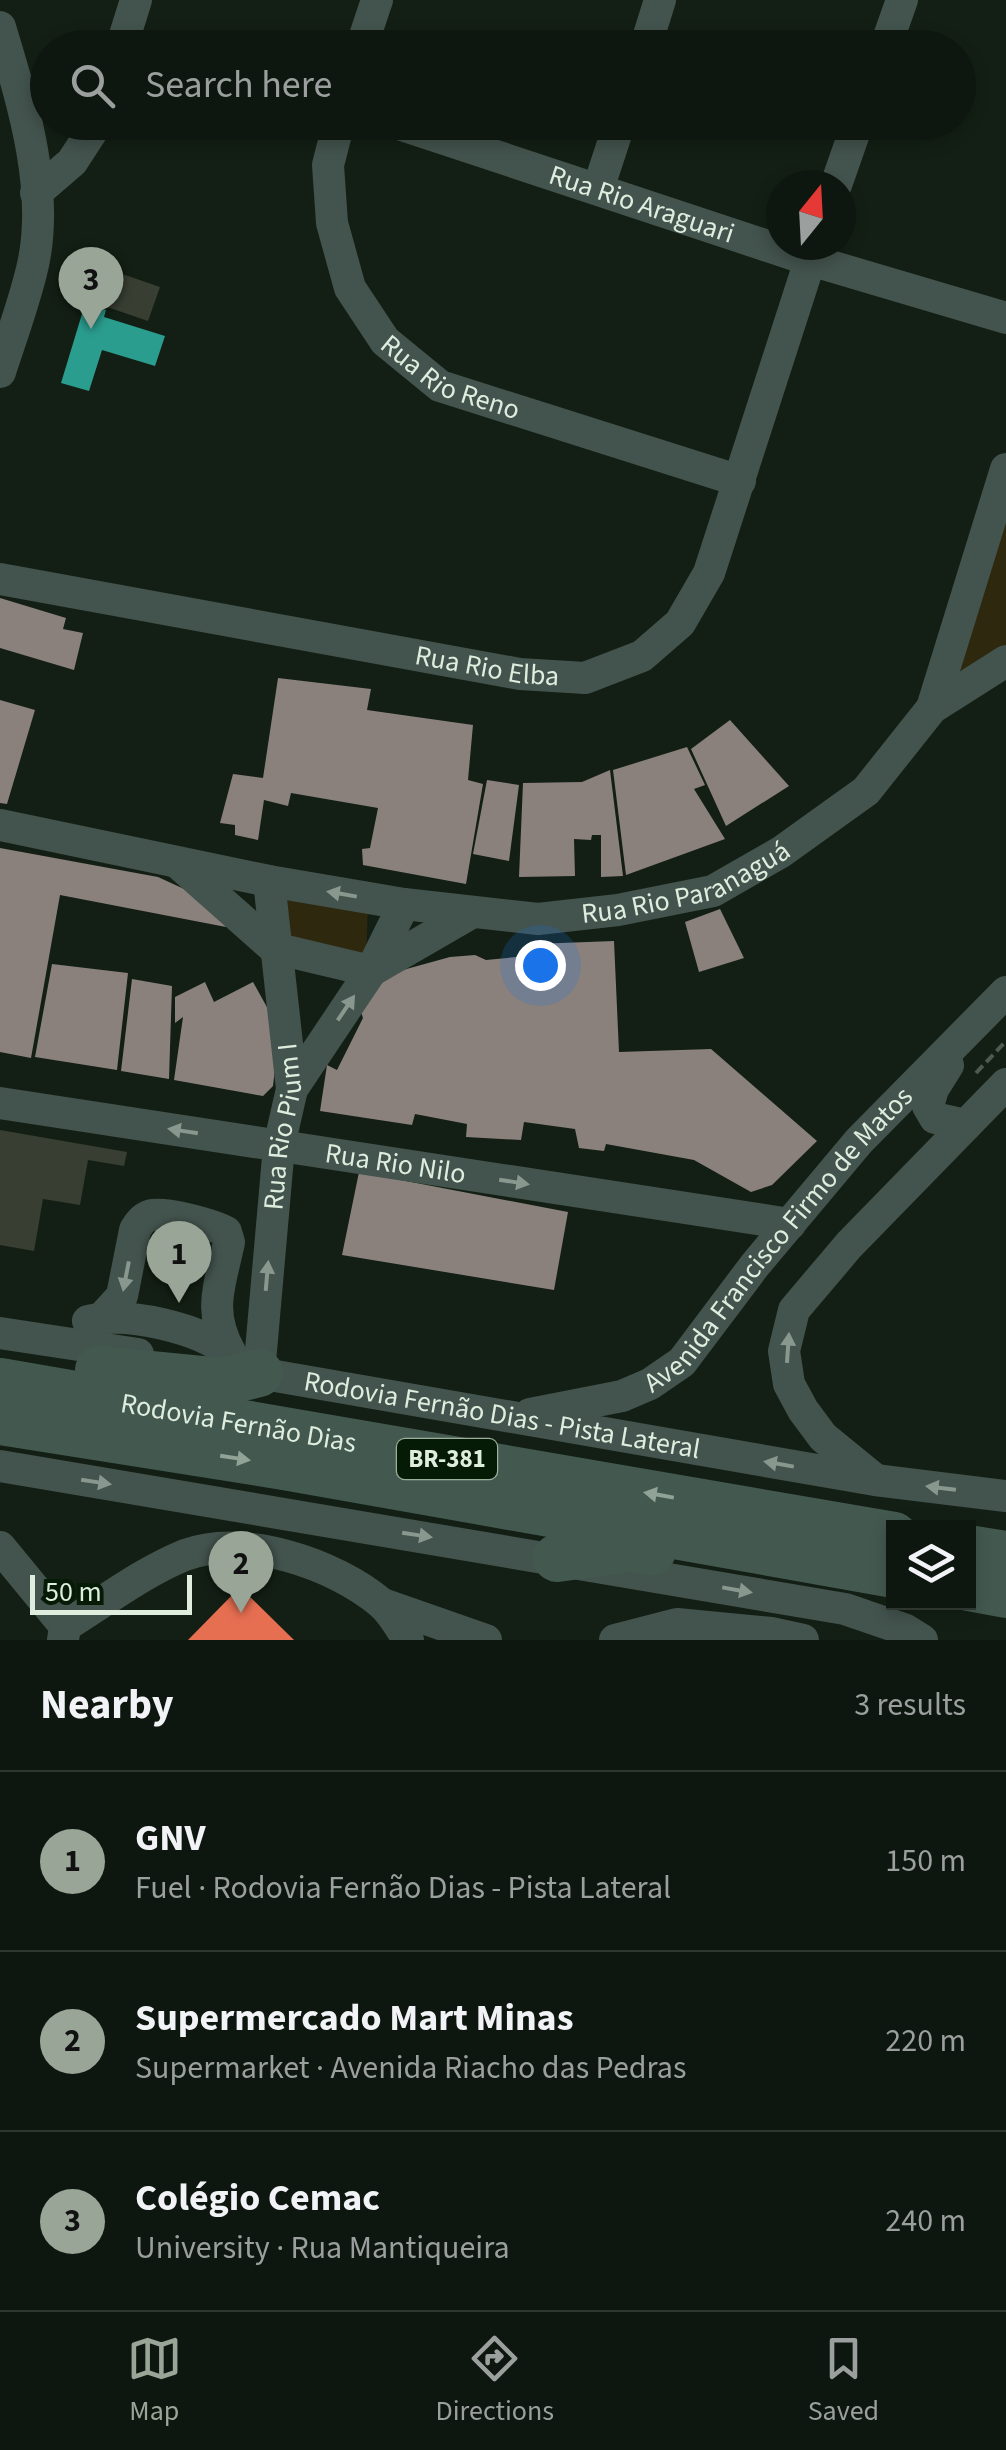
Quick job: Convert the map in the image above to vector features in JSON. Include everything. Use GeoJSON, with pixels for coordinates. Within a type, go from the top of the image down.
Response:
{"type":"FeatureCollection","features":[{"type":"Feature","properties":{"kind":"highway"},"geometry":{"type":"LineString","coordinates":[[0,1361],[222,1382],[243,1365]]}},
{"type":"Feature","properties":{"kind":"highway","name":"Rodovia Fernão Dias"},"geometry":{"type":"LineString","coordinates":[[0,1382],[886,1559]]}},
{"type":"Feature","properties":{"kind":"highway","name":"Rodovia Fernão Dias"},"geometry":{"type":"LineString","coordinates":[[0,1420],[886,1560]]}},
{"type":"Feature","properties":{"kind":"highway"},"geometry":{"type":"LineString","coordinates":[[557,1558],[630,1548],[842,1574],[886,1561]]}},
{"type":"Feature","properties":{"kind":"highway"},"geometry":{"type":"LineString","coordinates":[[976,1550],[1006,1555]]}},
{"type":"Feature","properties":{"kind":"highway"},"geometry":{"type":"LineString","coordinates":[[976,1588],[1006,1594]]}},
{"type":"Feature","properties":{"kind":"street"},"geometry":{"type":"LineString","coordinates":[[127,30],[136,0]]}},
{"type":"Feature","properties":{"kind":"street"},"geometry":{"type":"LineString","coordinates":[[367,30],[376,0]]}},
{"type":"Feature","properties":{"kind":"street"},"geometry":{"type":"LineString","coordinates":[[650,30],[660,0]]}},
{"type":"Feature","properties":{"kind":"street"},"geometry":{"type":"LineString","coordinates":[[891,30],[902,0]]}},
{"type":"Feature","properties":{"kind":"street"},"geometry":{"type":"LineString","coordinates":[[0,27],[25,110],[36,194],[33,266],[0,372]]}},
{"type":"Feature","properties":{"kind":"street"},"geometry":{"type":"LineString","coordinates":[[36,194],[72,162],[86,140]]}},
{"type":"Feature","properties":{"kind":"street","name":"Rua Rio Reno"},"geometry":{"type":"LineString","coordinates":[[334,140],[328,166],[332,223],[350,288],[384,341],[440,386],[740,481]]}},
{"type":"Feature","properties":{"kind":"street","name":"Rua Rio Araguari"},"geometry":{"type":"LineString","coordinates":[[448,140],[766,238]]}},
{"type":"Feature","properties":{"kind":"street"},"geometry":{"type":"LineString","coordinates":[[598,189],[614,140]]}},
{"type":"Feature","properties":{"kind":"street"},"geometry":{"type":"LineString","coordinates":[[841,170],[852,140]]}},
{"type":"Feature","properties":{"kind":"street","name":"Rua Rio Elba"},"geometry":{"type":"LineString","coordinates":[[0,579],[520,674],[585,678],[642,656],[680,622],[710,573],[809,260]]}},
{"type":"Feature","properties":{"kind":"street","name":"Rua Rio Araguari"},"geometry":{"type":"LineString","coordinates":[[836,260],[1006,318]]}},
{"type":"Feature","properties":{"kind":"street"},"geometry":{"type":"LineString","coordinates":[[932,708],[1006,469]]}},
{"type":"Feature","properties":{"kind":"street","name":"Rua Rio Paranaguá"},"geometry":{"type":"LineString","coordinates":[[0,825],[268,881],[404,904],[538,918],[618,910],[713,892],[781,852],[866,791],[932,708],[1006,661]]}},
{"type":"Feature","properties":{"kind":"street"},"geometry":{"type":"LineString","coordinates":[[177,862],[274,948],[371,971],[473,912]]}},
{"type":"Feature","properties":{"kind":"street","name":"Rua Rio Pium I"},"geometry":{"type":"LineString","coordinates":[[243,1365],[292,1089],[268,881]]}},
{"type":"Feature","properties":{"kind":"street"},"geometry":{"type":"LineString","coordinates":[[292,1089],[371,971],[404,904]]}},
{"type":"Feature","properties":{"kind":"street","name":"Avenida Francisco Firmo de Matos"},"geometry":{"type":"LineString","coordinates":[[510,1418],[622,1396],[650,1384],[682,1362],[860,1141],[1006,992]]}},
{"type":"Feature","properties":{"kind":"street"},"geometry":{"type":"LineString","coordinates":[[966,1125],[936,1118],[928,1106],[932,1088],[976,1024]]}},
{"type":"Feature","properties":{"kind":"street"},"geometry":{"type":"LineString","coordinates":[[875,1480],[822,1437],[802,1410],[790,1384],[784,1352],[794,1310],[848,1245],[1006,1084]]}},
{"type":"Feature","properties":{"kind":"street","name":"Rua Rio Nilo"},"geometry":{"type":"LineString","coordinates":[[0,1103],[790,1224]]}},
{"type":"Feature","properties":{"kind":"street"},"geometry":{"type":"LineString","coordinates":[[102,1318],[122,1296],[140,1221],[153,1215],[216,1226],[226,1232],[229,1242],[216,1309],[218,1330],[243,1365]]}},
{"type":"Feature","properties":{"kind":"street"},"geometry":{"type":"LineString","coordinates":[[49,1340],[76,1324],[102,1318],[208,1337],[243,1365]]}},
{"type":"Feature","properties":{"kind":"street","name":"Rodovia Fernão Dias - Pista Lateral"},"geometry":{"type":"LineString","coordinates":[[0,1332],[243,1365],[510,1418],[875,1480],[1006,1496]]}},
{"type":"Feature","properties":{"kind":"street"},"geometry":{"type":"LineString","coordinates":[[0,1466],[845,1609],[906,1630],[922,1640]]}},
{"type":"Feature","properties":{"kind":"street"},"geometry":{"type":"LineString","coordinates":[[0,1547],[64,1633],[140,1579],[187,1554],[233,1546],[277,1554],[340,1575],[382,1604],[486,1640]]}},
{"type":"Feature","properties":{"kind":"street"},"geometry":{"type":"LineString","coordinates":[[382,1604],[408,1640]]}},
{"type":"Feature","properties":{"kind":"street"},"geometry":{"type":"LineString","coordinates":[[615,1640],[677,1624],[804,1640]]}},
{"type":"Feature","properties":{"kind":"shaded area"},"geometry":{"type":"Polygon","coordinates":[[[1006,511],[1006,649],[971,676],[952,665],[1006,511]]]}},
{"type":"Feature","properties":{"kind":"shaded area"},"geometry":{"type":"Polygon","coordinates":[[[285,893],[368,908],[366,956],[282,941],[285,893]]]}},
{"type":"Feature","properties":{"kind":"building: Shops"},"geometry":{"type":"Polygon","coordinates":[[[240,1587],[294,1640],[188,1640],[240,1587]]]}},
{"type":"Feature","properties":{"kind":"building: Schools"},"geometry":{"type":"Polygon","coordinates":[[[85,304],[106,310],[104,317],[165,336],[155,366],[102,350],[89,391],[61,383],[85,304]]]}},
{"type":"Feature","properties":{"kind":"building: Industry"},"geometry":{"type":"Polygon","coordinates":[[[0,598],[66,618],[63,629],[83,633],[74,670],[0,648],[0,598]]]}},
{"type":"Feature","properties":{"kind":"building: Industry"},"geometry":{"type":"Polygon","coordinates":[[[278,678],[371,689],[367,710],[473,725],[468,780],[483,784],[466,884],[363,865],[362,849],[370,848],[378,808],[291,793],[288,806],[264,800],[258,840],[235,835],[235,825],[220,823],[233,774],[263,778],[278,678]]]}},
{"type":"Feature","properties":{"kind":"building: Industry"},"geometry":{"type":"Polygon","coordinates":[[[0,700],[35,710],[7,804],[0,803],[0,700]]]}},
{"type":"Feature","properties":{"kind":"building: Industry"},"geometry":{"type":"Polygon","coordinates":[[[730,720],[789,786],[726,826],[691,749],[730,720]]]}},
{"type":"Feature","properties":{"kind":"building: Industry"},"geometry":{"type":"Polygon","coordinates":[[[687,747],[705,785],[694,789],[725,839],[626,875],[613,770],[687,747]]]}},
{"type":"Feature","properties":{"kind":"building: Industry"},"geometry":{"type":"Polygon","coordinates":[[[610,770],[623,876],[601,877],[601,835],[592,835],[591,840],[574,839],[575,876],[519,877],[523,783],[582,782],[610,770]]]}},
{"type":"Feature","properties":{"kind":"building: Industry"},"geometry":{"type":"Polygon","coordinates":[[[487,780],[519,785],[509,861],[473,854],[487,780]]]}},
{"type":"Feature","properties":{"kind":"building: Industry"},"geometry":{"type":"Polygon","coordinates":[[[0,848],[158,877],[206,899],[226,927],[60,895],[31,1058],[0,1052],[0,848]]]}},
{"type":"Feature","properties":{"kind":"building: Industry"},"geometry":{"type":"Polygon","coordinates":[[[720,909],[744,958],[699,972],[685,922],[720,909]]]}},
{"type":"Feature","properties":{"kind":"building: Industry"},"geometry":{"type":"Polygon","coordinates":[[[614,941],[619,1052],[711,1049],[817,1141],[772,1185],[751,1192],[694,1160],[606,1144],[604,1151],[579,1148],[575,1129],[524,1122],[521,1140],[466,1137],[467,1124],[415,1114],[412,1125],[320,1111],[327,1065],[337,1070],[363,1018],[359,1006],[392,973],[450,957],[475,955],[486,960],[527,956],[534,944],[614,941]]]}},
{"type":"Feature","properties":{"kind":"building: Industry"},"geometry":{"type":"Polygon","coordinates":[[[52,964],[128,973],[117,1070],[35,1057],[52,964]]]}},
{"type":"Feature","properties":{"kind":"building: Industry"},"geometry":{"type":"Polygon","coordinates":[[[132,979],[172,986],[169,1079],[121,1071],[132,979]]]}},
{"type":"Feature","properties":{"kind":"building: Industry"},"geometry":{"type":"Polygon","coordinates":[[[205,982],[214,1002],[253,982],[273,1018],[277,1051],[273,1086],[263,1096],[174,1080],[183,1017],[175,1023],[175,997],[205,982]]]}},
{"type":"Feature","properties":{"kind":"building: Industry"},"geometry":{"type":"Polygon","coordinates":[[[359,1172],[568,1212],[554,1290],[342,1255],[359,1172]]]}},
{"type":"Feature","properties":{"kind":"building: Other"},"geometry":{"type":"Polygon","coordinates":[[[93,264],[160,287],[148,321],[81,298],[93,264]]]}},
{"type":"Feature","properties":{"kind":"building: Other"},"geometry":{"type":"Polygon","coordinates":[[[0,1130],[127,1152],[124,1166],[88,1160],[80,1205],[43,1199],[34,1251],[0,1245],[0,1130]]]}},
{"type":"Feature","properties":{"kind":"place","name":"Colégio Cemac"},"geometry":{"type":"Point","coordinates":[91,329]}},
{"type":"Feature","properties":{"kind":"place","name":"GNV"},"geometry":{"type":"Point","coordinates":[179,1303]}},
{"type":"Feature","properties":{"kind":"place","name":"Supermercado Mart Minas"},"geometry":{"type":"Point","coordinates":[241,1613]}}]}
